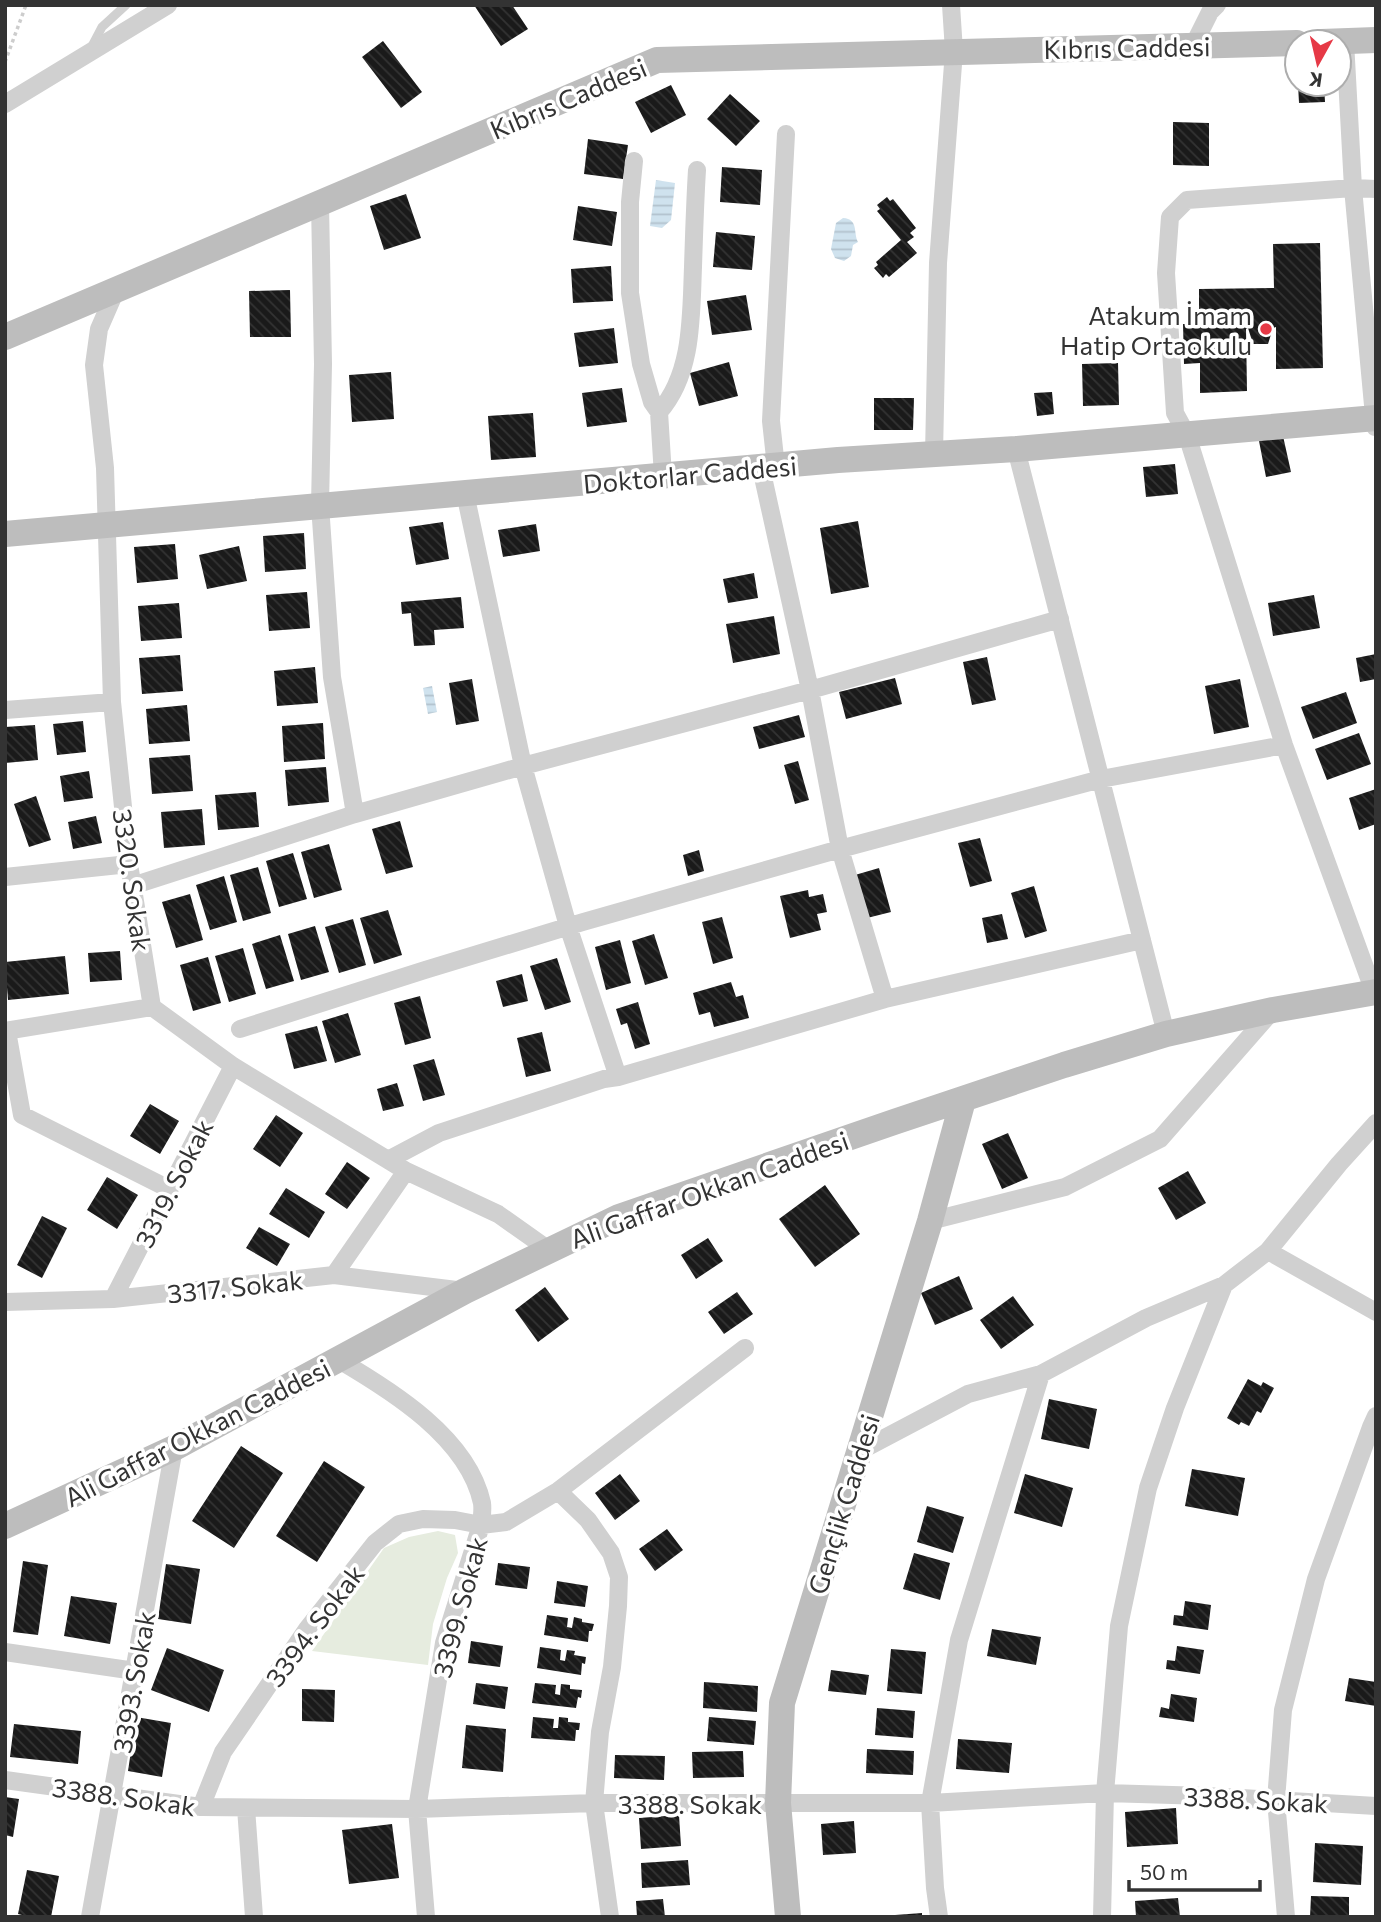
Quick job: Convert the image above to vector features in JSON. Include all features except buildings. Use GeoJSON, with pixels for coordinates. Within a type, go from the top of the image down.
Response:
{"type":"FeatureCollection","features":[{"type":"Feature","properties":{"kind":"street"},"geometry":{"type":"LineString","coordinates":[[5,104],[168,5]]}},
{"type":"Feature","properties":{"kind":"street"},"geometry":{"type":"LineString","coordinates":[[934,454],[938,263],[954,51],[951,5]]}},
{"type":"Feature","properties":{"kind":"street"},"geometry":{"type":"LineString","coordinates":[[1193,46],[1210,12],[1217,5]]}},
{"type":"Feature","properties":{"kind":"street"},"geometry":{"type":"LineString","coordinates":[[1353,41],[1376,40]]}},
{"type":"Feature","properties":{"kind":"street","name":"Kıbrıs Caddesi"},"geometry":{"type":"LineString","coordinates":[[5,337],[657,60],[1283,43]]}},
{"type":"Feature","properties":{"kind":"street"},"geometry":{"type":"LineString","coordinates":[[1341,98],[1353,188],[1375,423]]}},
{"type":"Feature","properties":{"kind":"street"},"geometry":{"type":"LineString","coordinates":[[786,134],[769,467],[840,849],[885,999]]}},
{"type":"Feature","properties":{"kind":"street"},"geometry":{"type":"LineString","coordinates":[[634,161],[630,202],[630,293],[641,365],[652,402],[659,412],[663,476]]}},
{"type":"Feature","properties":{"kind":"street"},"geometry":{"type":"LineString","coordinates":[[659,412],[668,402],[681,374],[690,327],[697,170]]}},
{"type":"Feature","properties":{"kind":"street"},"geometry":{"type":"LineString","coordinates":[[1375,992],[1284,745],[1187,435],[1175,414],[1166,273],[1170,217],[1187,200],[1353,188],[1376,189]]}},
{"type":"Feature","properties":{"kind":"street"},"geometry":{"type":"LineString","coordinates":[[320,203],[323,364],[320,505],[332,677],[355,814]]}},
{"type":"Feature","properties":{"kind":"street","name":"3320. Sokak"},"geometry":{"type":"LineString","coordinates":[[116,290],[99,329],[94,365],[106,468],[111,702],[129,864],[152,1007]]}},
{"type":"Feature","properties":{"kind":"street","name":"Doktorlar Caddesi"},"geometry":{"type":"LineString","coordinates":[[5,534],[838,460],[1375,423]]}},
{"type":"Feature","properties":{"kind":"street"},"geometry":{"type":"LineString","coordinates":[[1016,449],[1166,1034]]}},
{"type":"Feature","properties":{"kind":"street"},"geometry":{"type":"LineString","coordinates":[[465,493],[523,766],[568,926],[618,1077]]}},
{"type":"Feature","properties":{"kind":"street"},"geometry":{"type":"LineString","coordinates":[[132,886],[355,814],[1060,619]]}},
{"type":"Feature","properties":{"kind":"street"},"geometry":{"type":"LineString","coordinates":[[5,710],[111,702]]}},
{"type":"Feature","properties":{"kind":"street"},"geometry":{"type":"LineString","coordinates":[[240,1029],[568,926],[840,849],[1101,779],[1284,745]]}},
{"type":"Feature","properties":{"kind":"street"},"geometry":{"type":"LineString","coordinates":[[5,877],[129,864]]}},
{"type":"Feature","properties":{"kind":"street"},"geometry":{"type":"LineString","coordinates":[[388,1160],[439,1133],[604,1079],[885,999],[1142,940]]}},
{"type":"Feature","properties":{"kind":"street","name":"Ali Gaffar Okkan Caddesi"},"geometry":{"type":"LineString","coordinates":[[5,1526],[174,1448],[464,1291],[619,1217],[1064,1065],[1166,1034],[1273,1010],[1375,992]]}},
{"type":"Feature","properties":{"kind":"street"},"geometry":{"type":"LineString","coordinates":[[169,1189],[22,1115],[6,1031],[152,1007],[233,1066],[406,1171],[498,1214],[549,1250]]}},
{"type":"Feature","properties":{"kind":"street"},"geometry":{"type":"LineString","coordinates":[[930,1221],[1065,1187],[1160,1139],[1273,1010]]}},
{"type":"Feature","properties":{"kind":"street","name":"3319. Sokak"},"geometry":{"type":"LineString","coordinates":[[113,1299],[233,1066]]}},
{"type":"Feature","properties":{"kind":"street","name":"Gençlik Caddesi"},"geometry":{"type":"LineString","coordinates":[[788,1917],[778,1803],[782,1703],[930,1221],[963,1100]]}},
{"type":"Feature","properties":{"kind":"street"},"geometry":{"type":"LineString","coordinates":[[858,1452],[968,1394],[1041,1374],[1146,1318],[1224,1285],[1268,1251],[1376,1123]]}},
{"type":"Feature","properties":{"kind":"street"},"geometry":{"type":"LineString","coordinates":[[334,1275],[406,1171]]}},
{"type":"Feature","properties":{"kind":"street"},"geometry":{"type":"LineString","coordinates":[[1268,1251],[1376,1312]]}},
{"type":"Feature","properties":{"kind":"street","name":"3317. Sokak"},"geometry":{"type":"LineString","coordinates":[[5,1302],[113,1299],[334,1275],[464,1291]]}},
{"type":"Feature","properties":{"kind":"street"},"geometry":{"type":"LineString","coordinates":[[1102,1917],[1105,1793],[1119,1626],[1148,1488],[1175,1408],[1224,1285]]}},
{"type":"Feature","properties":{"kind":"street","name":"3394. Sokak"},"geometry":{"type":"LineString","coordinates":[[201,1807],[223,1752],[307,1629],[375,1543],[400,1524],[423,1519],[481,1524],[506,1522],[558,1491],[745,1348]]}},
{"type":"Feature","properties":{"kind":"street","name":"3399. Sokak"},"geometry":{"type":"LineString","coordinates":[[339,1360],[383,1385],[415,1409],[446,1439],[468,1469],[483,1506],[481,1524],[444,1643],[416,1809],[426,1917]]}},
{"type":"Feature","properties":{"kind":"street"},"geometry":{"type":"LineString","coordinates":[[939,1917],[930,1803],[959,1640],[1041,1374]]}},
{"type":"Feature","properties":{"kind":"street"},"geometry":{"type":"LineString","coordinates":[[1286,1917],[1276,1800],[1283,1710],[1316,1579],[1376,1416]]}},
{"type":"Feature","properties":{"kind":"street","name":"3393. Sokak"},"geometry":{"type":"LineString","coordinates":[[90,1917],[174,1448]]}},
{"type":"Feature","properties":{"kind":"street"},"geometry":{"type":"LineString","coordinates":[[558,1491],[589,1520],[611,1553],[619,1577],[612,1667],[600,1732],[594,1803],[610,1917]]}},
{"type":"Feature","properties":{"kind":"street"},"geometry":{"type":"LineString","coordinates":[[5,1652],[135,1671]]}},
{"type":"Feature","properties":{"kind":"street","name":"3388. Sokak"},"geometry":{"type":"LineString","coordinates":[[5,1780],[201,1807],[246,1808],[416,1809],[594,1803],[930,1803],[1105,1793],[1376,1806]]}},
{"type":"Feature","properties":{"kind":"street"},"geometry":{"type":"LineString","coordinates":[[246,1808],[254,1917]]}},
{"type":"Feature","properties":{"kind":"lane"},"geometry":{"type":"LineString","coordinates":[[89,53],[102,26],[126,5]]}},
{"type":"Feature","properties":{"kind":"path"},"geometry":{"type":"LineString","coordinates":[[5,62],[26,5]]}},
{"type":"Feature","properties":{"kind":"shaded area"},"geometry":{"type":"Polygon","coordinates":[[[438,1531],[455,1535],[458,1553],[433,1624],[428,1665],[312,1651],[384,1548],[409,1537],[438,1531]]]}},
{"type":"Feature","properties":{"kind":"water"},"geometry":{"type":"Polygon","coordinates":[[[656,180],[675,183],[671,220],[662,228],[650,226],[656,180]]]}},
{"type":"Feature","properties":{"kind":"water"},"geometry":{"type":"Polygon","coordinates":[[[843,218],[853,224],[858,242],[853,245],[851,256],[844,261],[835,258],[831,249],[836,223],[843,218]]]}},
{"type":"Feature","properties":{"kind":"water"},"geometry":{"type":"Polygon","coordinates":[[[432,686],[437,712],[428,714],[423,688],[432,686]]]}},
{"type":"Feature","properties":{"kind":"place","name":"Atakum İmam Hatip Ortaokulu"},"geometry":{"type":"Point","coordinates":[1266,329]}}]}
